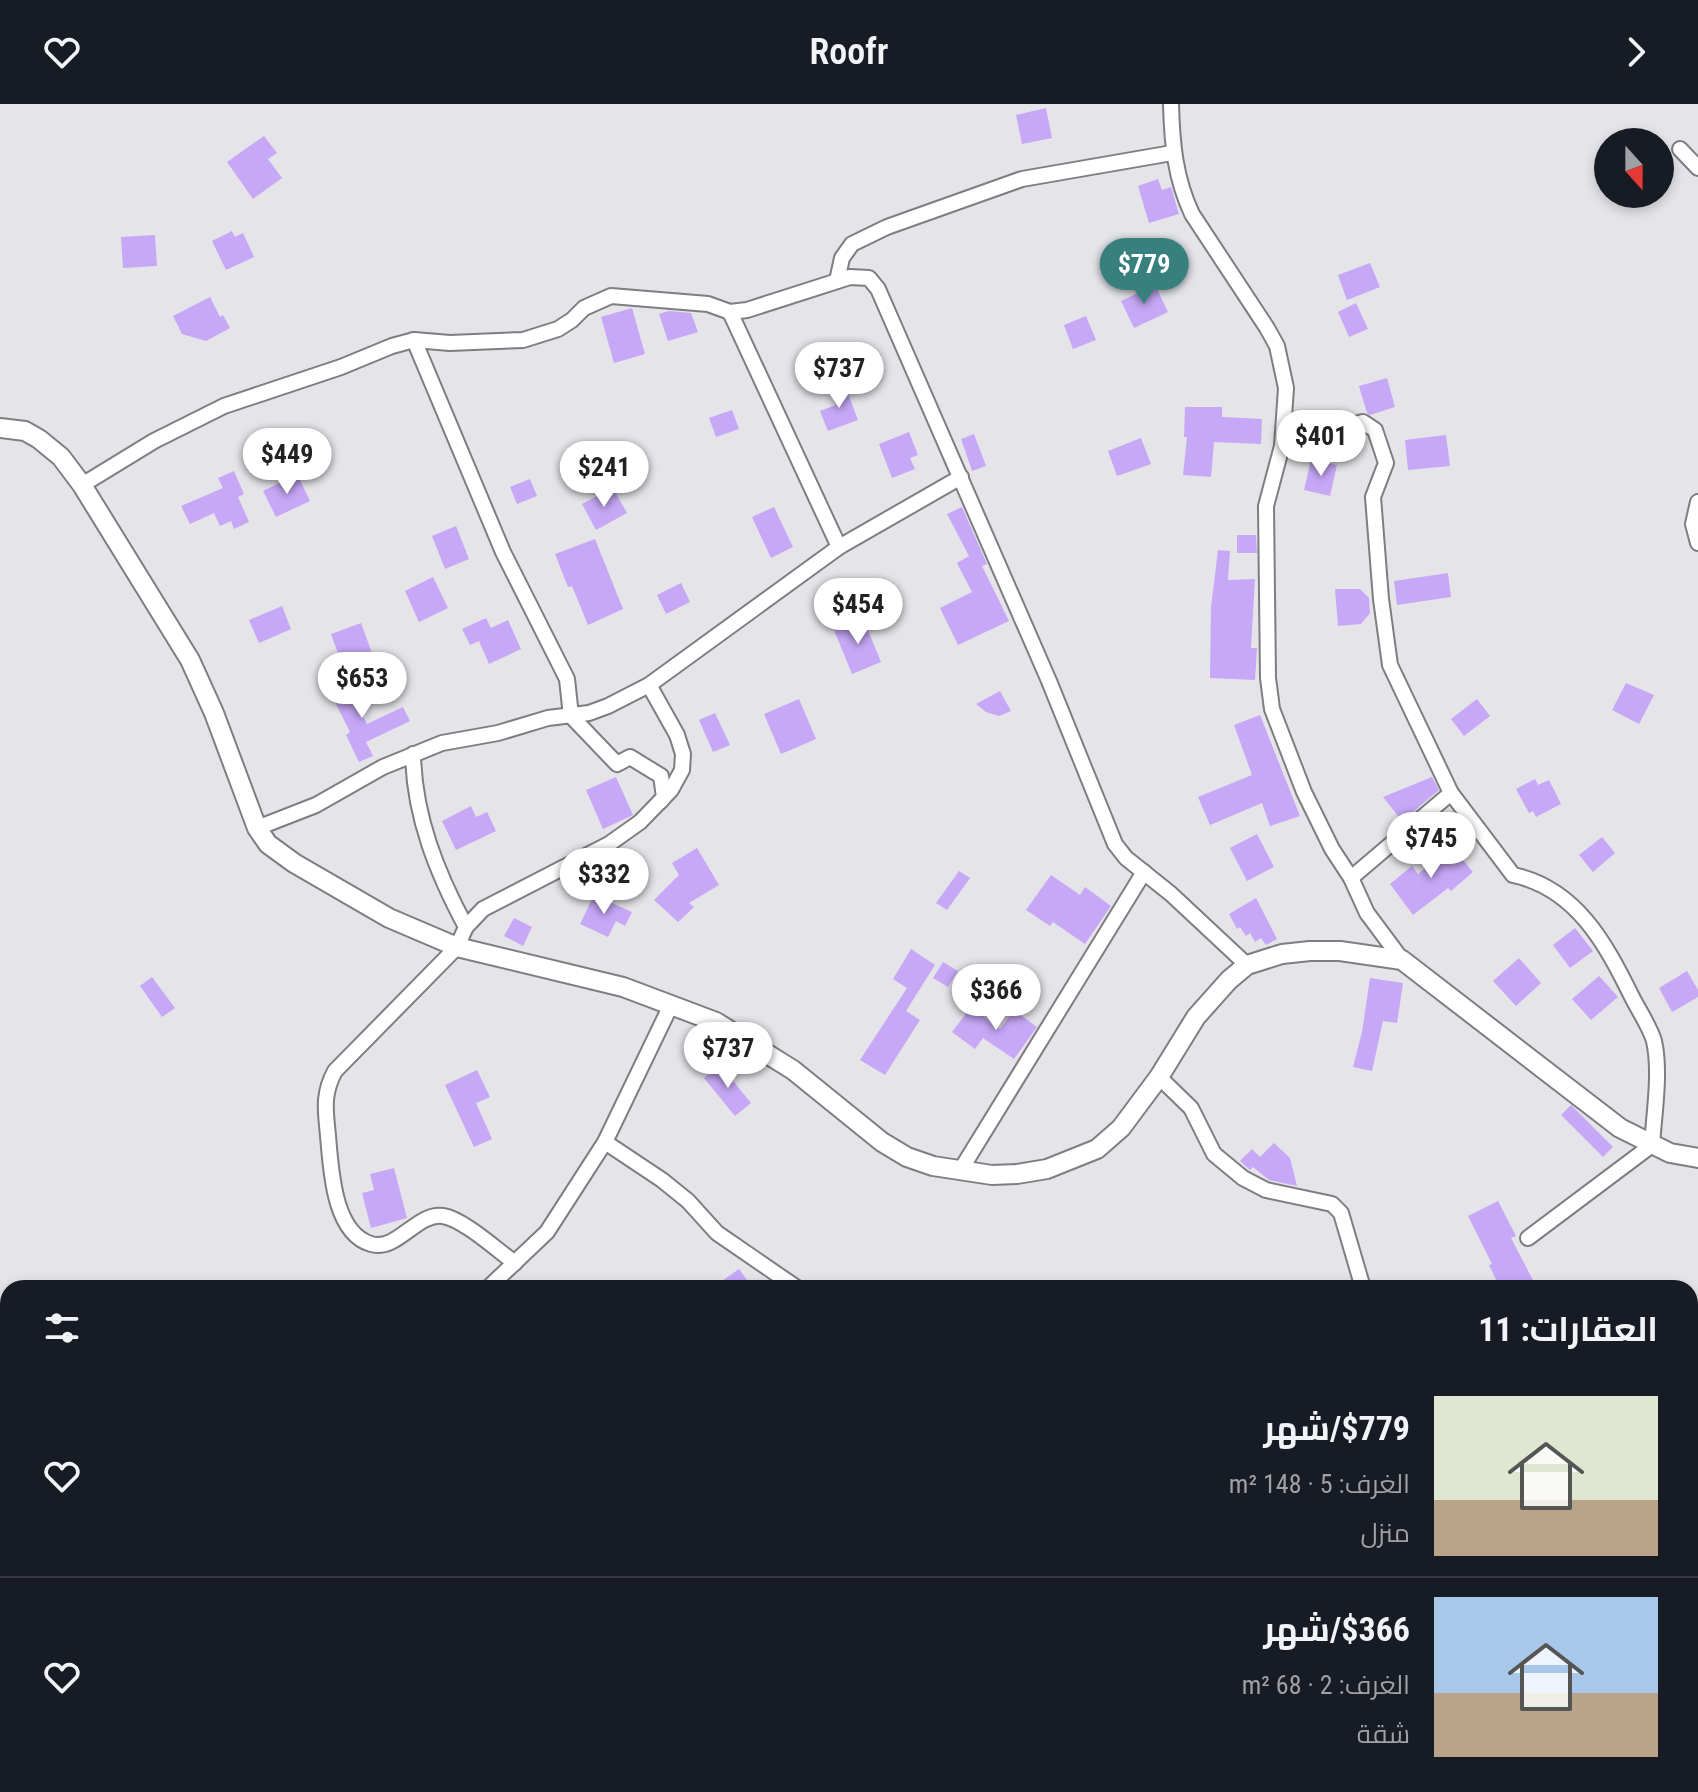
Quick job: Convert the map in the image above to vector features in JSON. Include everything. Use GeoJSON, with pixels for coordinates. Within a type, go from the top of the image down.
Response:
{"type":"FeatureCollection","features":[{"type":"Feature","properties":{"kind":"street"},"geometry":{"type":"LineString","coordinates":[[1171,104],[1172,153],[1183,194],[1192,214],[1277,346],[1286,388],[1282,446],[1266,506],[1268,678],[1272,709],[1304,792],[1332,849],[1351,878],[1367,913],[1402,960],[1620,1128],[1670,1153],[1698,1158]]}},
{"type":"Feature","properties":{"kind":"street"},"geometry":{"type":"LineString","coordinates":[[1680,149],[1698,168]]}},
{"type":"Feature","properties":{"kind":"street"},"geometry":{"type":"LineString","coordinates":[[837,281],[842,258],[852,244],[887,227],[1022,179],[1172,153]]}},
{"type":"Feature","properties":{"kind":"street"},"geometry":{"type":"LineString","coordinates":[[82,485],[154,441],[224,406],[414,340],[462,343],[523,340],[558,329],[584,308],[611,296],[708,304],[730,312],[747,310],[850,277],[869,278],[878,289],[961,477],[1049,681],[1105,823],[1120,851],[1247,965]]}},
{"type":"Feature","properties":{"kind":"street"},"geometry":{"type":"LineString","coordinates":[[730,312],[839,547]]}},
{"type":"Feature","properties":{"kind":"street"},"geometry":{"type":"LineString","coordinates":[[414,340],[503,552],[567,679],[571,716],[617,764],[630,757],[661,776],[664,797],[640,822]]}},
{"type":"Feature","properties":{"kind":"street"},"geometry":{"type":"LineString","coordinates":[[1282,446],[1363,422],[1375,430],[1386,463],[1373,497],[1390,665],[1451,793],[1513,875],[1531,879],[1578,909],[1602,942],[1653,1041],[1656,1087],[1652,1145],[1528,1238]]}},
{"type":"Feature","properties":{"kind":"street"},"geometry":{"type":"LineString","coordinates":[[0,428],[25,431],[39,439],[61,457],[82,485],[190,660],[214,713],[257,828],[268,844],[294,863],[389,918],[457,947],[623,987],[716,1022],[793,1070],[882,1142],[907,1157],[933,1166],[992,1175],[1032,1172],[1060,1165],[1097,1149],[1121,1128],[1159,1077],[1196,1017],[1247,965],[1282,954],[1310,951],[1340,951],[1402,960]]}},
{"type":"Feature","properties":{"kind":"street"},"geometry":{"type":"LineString","coordinates":[[257,828],[316,805],[383,767],[442,743],[498,733],[548,718],[571,716],[608,706],[649,685],[839,547],[961,477]]}},
{"type":"Feature","properties":{"kind":"street"},"geometry":{"type":"LineString","coordinates":[[1698,502],[1693,524],[1698,543]]}},
{"type":"Feature","properties":{"kind":"street"},"geometry":{"type":"LineString","coordinates":[[515,1263],[455,1220],[443,1216],[432,1217],[386,1244],[375,1246],[362,1241],[352,1230],[333,1192],[325,1101],[329,1083],[335,1071],[457,947],[466,927],[483,909],[609,844],[640,822],[671,790],[682,770],[677,735],[649,685]]}},
{"type":"Feature","properties":{"kind":"street"},"geometry":{"type":"LineString","coordinates":[[413,754],[413,787],[420,818],[452,901],[466,927]]}},
{"type":"Feature","properties":{"kind":"street"},"geometry":{"type":"LineString","coordinates":[[1351,878],[1451,793]]}},
{"type":"Feature","properties":{"kind":"street"},"geometry":{"type":"LineString","coordinates":[[960,1171],[1144,872]]}},
{"type":"Feature","properties":{"kind":"street"},"geometry":{"type":"LineString","coordinates":[[497,1280],[547,1232],[605,1142],[671,1005]]}},
{"type":"Feature","properties":{"kind":"street"},"geometry":{"type":"LineString","coordinates":[[1159,1077],[1191,1108],[1214,1154],[1243,1178],[1266,1190],[1332,1204],[1341,1213],[1361,1280]]}},
{"type":"Feature","properties":{"kind":"street"},"geometry":{"type":"LineString","coordinates":[[605,1142],[679,1194],[717,1233],[784,1280]]}},
{"type":"Feature","properties":{"kind":"building"},"geometry":{"type":"Polygon","coordinates":[[[1046,108],[1052,138],[1022,144],[1016,115],[1046,108]]]}},
{"type":"Feature","properties":{"kind":"building"},"geometry":{"type":"Polygon","coordinates":[[[264,136],[277,153],[268,159],[282,178],[253,199],[227,162],[264,136]]]}},
{"type":"Feature","properties":{"kind":"building"},"geometry":{"type":"Polygon","coordinates":[[[1158,179],[1162,190],[1171,187],[1179,214],[1149,223],[1138,186],[1158,179]]]}},
{"type":"Feature","properties":{"kind":"building"},"geometry":{"type":"Polygon","coordinates":[[[232,231],[235,237],[243,233],[254,257],[226,270],[212,241],[232,231]]]}},
{"type":"Feature","properties":{"kind":"building"},"geometry":{"type":"Polygon","coordinates":[[[155,235],[157,266],[123,268],[121,237],[155,235]]]}},
{"type":"Feature","properties":{"kind":"building"},"geometry":{"type":"Polygon","coordinates":[[[1370,263],[1380,287],[1347,300],[1338,275],[1370,263]]]}},
{"type":"Feature","properties":{"kind":"building"},"geometry":{"type":"Polygon","coordinates":[[[1155,285],[1168,312],[1134,328],[1121,301],[1155,285]]]}},
{"type":"Feature","properties":{"kind":"building"},"geometry":{"type":"Polygon","coordinates":[[[210,297],[220,317],[223,315],[230,328],[206,341],[182,334],[173,316],[210,297]]]}},
{"type":"Feature","properties":{"kind":"building"},"geometry":{"type":"Polygon","coordinates":[[[1356,303],[1368,329],[1349,337],[1338,312],[1356,303]]]}},
{"type":"Feature","properties":{"kind":"building"},"geometry":{"type":"Polygon","coordinates":[[[632,308],[645,354],[614,363],[601,317],[632,308]]]}},
{"type":"Feature","properties":{"kind":"building"},"geometry":{"type":"Polygon","coordinates":[[[669,311],[691,313],[698,332],[668,341],[659,314],[669,311]]]}},
{"type":"Feature","properties":{"kind":"building"},"geometry":{"type":"Polygon","coordinates":[[[1086,316],[1096,340],[1073,349],[1064,325],[1086,316]]]}},
{"type":"Feature","properties":{"kind":"building"},"geometry":{"type":"Polygon","coordinates":[[[1387,378],[1395,407],[1370,415],[1359,386],[1387,378]]]}},
{"type":"Feature","properties":{"kind":"building"},"geometry":{"type":"Polygon","coordinates":[[[845,386],[858,420],[828,431],[820,411],[836,405],[830,391],[845,386]]]}},
{"type":"Feature","properties":{"kind":"building"},"geometry":{"type":"Polygon","coordinates":[[[1185,407],[1222,407],[1222,417],[1262,419],[1261,444],[1214,442],[1211,477],[1183,475],[1187,437],[1184,437],[1185,407]]]}},
{"type":"Feature","properties":{"kind":"building"},"geometry":{"type":"Polygon","coordinates":[[[732,410],[739,429],[716,437],[709,418],[732,410]]]}},
{"type":"Feature","properties":{"kind":"building"},"geometry":{"type":"Polygon","coordinates":[[[909,432],[918,455],[910,458],[915,469],[892,478],[879,444],[909,432]]]}},
{"type":"Feature","properties":{"kind":"building"},"geometry":{"type":"Polygon","coordinates":[[[974,434],[986,466],[972,471],[961,439],[974,434]]]}},
{"type":"Feature","properties":{"kind":"building"},"geometry":{"type":"Polygon","coordinates":[[[1446,435],[1450,466],[1408,470],[1405,440],[1446,435]]]}},
{"type":"Feature","properties":{"kind":"building"},"geometry":{"type":"Polygon","coordinates":[[[1141,438],[1151,464],[1117,476],[1108,451],[1141,438]]]}},
{"type":"Feature","properties":{"kind":"building"},"geometry":{"type":"Polygon","coordinates":[[[1311,460],[1337,465],[1330,496],[1304,490],[1311,460]]]}},
{"type":"Feature","properties":{"kind":"building"},"geometry":{"type":"Polygon","coordinates":[[[234,471],[244,494],[238,497],[249,522],[234,529],[231,521],[220,526],[214,513],[190,524],[181,506],[223,488],[218,478],[234,471]]]}},
{"type":"Feature","properties":{"kind":"building"},"geometry":{"type":"Polygon","coordinates":[[[297,474],[310,501],[276,517],[263,491],[297,474]]]}},
{"type":"Feature","properties":{"kind":"building"},"geometry":{"type":"Polygon","coordinates":[[[530,479],[537,496],[517,504],[510,487],[530,479]]]}},
{"type":"Feature","properties":{"kind":"building"},"geometry":{"type":"Polygon","coordinates":[[[613,488],[627,513],[596,530],[582,504],[613,488]]]}},
{"type":"Feature","properties":{"kind":"building"},"geometry":{"type":"Polygon","coordinates":[[[774,507],[793,547],[771,558],[752,517],[774,507]]]}},
{"type":"Feature","properties":{"kind":"building"},"geometry":{"type":"Polygon","coordinates":[[[962,507],[987,564],[982,566],[1009,621],[958,645],[940,608],[972,592],[957,563],[969,556],[947,514],[962,507]]]}},
{"type":"Feature","properties":{"kind":"building"},"geometry":{"type":"Polygon","coordinates":[[[456,526],[469,559],[445,569],[432,536],[456,526]]]}},
{"type":"Feature","properties":{"kind":"building"},"geometry":{"type":"Polygon","coordinates":[[[1237,535],[1256,535],[1257,553],[1237,553],[1237,535]]]}},
{"type":"Feature","properties":{"kind":"building"},"geometry":{"type":"Polygon","coordinates":[[[595,539],[623,609],[588,625],[555,554],[595,539]]]}},
{"type":"Feature","properties":{"kind":"building"},"geometry":{"type":"Polygon","coordinates":[[[1218,550],[1230,551],[1228,580],[1255,579],[1251,648],[1257,648],[1255,680],[1210,678],[1211,607],[1218,550]]]}},
{"type":"Feature","properties":{"kind":"building"},"geometry":{"type":"Polygon","coordinates":[[[1448,573],[1451,597],[1397,605],[1394,581],[1448,573]]]}},
{"type":"Feature","properties":{"kind":"building"},"geometry":{"type":"Polygon","coordinates":[[[433,577],[448,608],[419,622],[405,591],[433,577]]]}},
{"type":"Feature","properties":{"kind":"building"},"geometry":{"type":"Polygon","coordinates":[[[681,583],[690,602],[666,614],[657,595],[681,583]]]}},
{"type":"Feature","properties":{"kind":"building"},"geometry":{"type":"Polygon","coordinates":[[[1335,589],[1360,589],[1369,598],[1370,613],[1361,624],[1338,626],[1335,589]]]}},
{"type":"Feature","properties":{"kind":"building"},"geometry":{"type":"Polygon","coordinates":[[[282,606],[291,629],[259,643],[249,620],[282,606]]]}},
{"type":"Feature","properties":{"kind":"building"},"geometry":{"type":"Polygon","coordinates":[[[486,618],[491,628],[508,620],[521,649],[489,664],[479,641],[470,645],[462,629],[486,618]]]}},
{"type":"Feature","properties":{"kind":"building"},"geometry":{"type":"Polygon","coordinates":[[[863,618],[881,662],[852,674],[834,630],[863,618]]]}},
{"type":"Feature","properties":{"kind":"building"},"geometry":{"type":"Polygon","coordinates":[[[361,623],[376,664],[346,675],[331,634],[361,623]]]}},
{"type":"Feature","properties":{"kind":"building"},"geometry":{"type":"Polygon","coordinates":[[[343,676],[367,724],[403,707],[410,721],[366,742],[373,756],[359,762],[346,735],[350,732],[326,684],[343,676]]]}},
{"type":"Feature","properties":{"kind":"building"},"geometry":{"type":"Polygon","coordinates":[[[1626,683],[1654,695],[1639,724],[1612,710],[1626,683]]]}},
{"type":"Feature","properties":{"kind":"building"},"geometry":{"type":"Polygon","coordinates":[[[1000,691],[1011,711],[999,716],[986,712],[976,704],[1000,691]]]}},
{"type":"Feature","properties":{"kind":"building"},"geometry":{"type":"Polygon","coordinates":[[[799,699],[816,739],[781,754],[764,714],[799,699]]]}},
{"type":"Feature","properties":{"kind":"building"},"geometry":{"type":"Polygon","coordinates":[[[1477,699],[1490,716],[1464,736],[1451,719],[1477,699]]]}},
{"type":"Feature","properties":{"kind":"building"},"geometry":{"type":"Polygon","coordinates":[[[715,713],[730,745],[713,752],[699,720],[715,713]]]}},
{"type":"Feature","properties":{"kind":"building"},"geometry":{"type":"Polygon","coordinates":[[[1260,715],[1300,816],[1270,826],[1262,803],[1210,825],[1198,797],[1252,775],[1234,725],[1260,715]]]}},
{"type":"Feature","properties":{"kind":"building"},"geometry":{"type":"Polygon","coordinates":[[[616,777],[633,815],[603,829],[586,790],[616,777]]]}},
{"type":"Feature","properties":{"kind":"building"},"geometry":{"type":"Polygon","coordinates":[[[1432,777],[1439,790],[1402,821],[1383,797],[1432,777]]]}},
{"type":"Feature","properties":{"kind":"building"},"geometry":{"type":"Polygon","coordinates":[[[1535,779],[1538,785],[1549,780],[1561,804],[1536,817],[1533,811],[1529,813],[1516,789],[1535,779]]]}},
{"type":"Feature","properties":{"kind":"building"},"geometry":{"type":"Polygon","coordinates":[[[471,806],[476,817],[487,812],[496,831],[456,850],[442,821],[471,806]]]}},
{"type":"Feature","properties":{"kind":"building"},"geometry":{"type":"Polygon","coordinates":[[[1257,834],[1274,867],[1247,881],[1230,848],[1257,834]]]}},
{"type":"Feature","properties":{"kind":"building"},"geometry":{"type":"Polygon","coordinates":[[[1602,837],[1615,853],[1593,872],[1579,855],[1602,837]]]}},
{"type":"Feature","properties":{"kind":"building"},"geometry":{"type":"Polygon","coordinates":[[[1451,846],[1473,872],[1451,891],[1448,888],[1413,915],[1390,884],[1412,866],[1418,874],[1451,846]]]}},
{"type":"Feature","properties":{"kind":"building"},"geometry":{"type":"Polygon","coordinates":[[[697,848],[719,885],[689,903],[694,907],[678,922],[654,900],[679,875],[672,863],[697,848]]]}},
{"type":"Feature","properties":{"kind":"building"},"geometry":{"type":"Polygon","coordinates":[[[959,871],[970,878],[947,910],[936,903],[959,871]]]}},
{"type":"Feature","properties":{"kind":"building"},"geometry":{"type":"Polygon","coordinates":[[[1051,875],[1080,895],[1085,887],[1111,906],[1085,944],[1053,922],[1050,926],[1026,910],[1051,875]]]}},
{"type":"Feature","properties":{"kind":"building"},"geometry":{"type":"Polygon","coordinates":[[[594,895],[632,912],[625,926],[616,921],[608,937],[580,924],[594,895]]]}},
{"type":"Feature","properties":{"kind":"building"},"geometry":{"type":"Polygon","coordinates":[[[1256,898],[1277,939],[1266,945],[1261,938],[1255,942],[1250,933],[1246,936],[1240,927],[1237,929],[1229,914],[1256,898]]]}},
{"type":"Feature","properties":{"kind":"building"},"geometry":{"type":"Polygon","coordinates":[[[514,918],[532,927],[523,946],[504,936],[514,918]]]}},
{"type":"Feature","properties":{"kind":"building"},"geometry":{"type":"Polygon","coordinates":[[[1575,928],[1593,951],[1570,968],[1553,945],[1575,928]]]}},
{"type":"Feature","properties":{"kind":"building"},"geometry":{"type":"Polygon","coordinates":[[[911,949],[935,965],[906,1011],[920,1020],[885,1075],[860,1060],[907,988],[893,979],[911,949]]]}},
{"type":"Feature","properties":{"kind":"building"},"geometry":{"type":"Polygon","coordinates":[[[1519,958],[1541,983],[1516,1006],[1493,981],[1519,958]]]}},
{"type":"Feature","properties":{"kind":"building"},"geometry":{"type":"Polygon","coordinates":[[[943,962],[958,971],[948,987],[933,978],[943,962]]]}},
{"type":"Feature","properties":{"kind":"building"},"geometry":{"type":"Polygon","coordinates":[[[1687,971],[1698,990],[1698,997],[1672,1012],[1659,988],[1687,971]]]}},
{"type":"Feature","properties":{"kind":"building"},"geometry":{"type":"Polygon","coordinates":[[[1599,976],[1618,997],[1591,1020],[1572,999],[1599,976]]]}},
{"type":"Feature","properties":{"kind":"building"},"geometry":{"type":"Polygon","coordinates":[[[152,977],[175,1008],[162,1017],[140,986],[152,977]]]}},
{"type":"Feature","properties":{"kind":"building"},"geometry":{"type":"Polygon","coordinates":[[[1370,978],[1403,983],[1397,1023],[1383,1021],[1372,1071],[1353,1067],[1370,978]]]}},
{"type":"Feature","properties":{"kind":"building"},"geometry":{"type":"Polygon","coordinates":[[[971,1007],[1000,1029],[1014,1010],[1037,1027],[1014,1059],[983,1038],[975,1049],[952,1032],[971,1007]]]}},
{"type":"Feature","properties":{"kind":"building"},"geometry":{"type":"Polygon","coordinates":[[[720,1065],[751,1103],[735,1116],[704,1078],[720,1065]]]}},
{"type":"Feature","properties":{"kind":"building"},"geometry":{"type":"Polygon","coordinates":[[[477,1070],[490,1097],[476,1103],[492,1139],[474,1147],[445,1085],[477,1070]]]}},
{"type":"Feature","properties":{"kind":"building"},"geometry":{"type":"Polygon","coordinates":[[[1571,1105],[1613,1147],[1603,1157],[1561,1115],[1571,1105]]]}},
{"type":"Feature","properties":{"kind":"building"},"geometry":{"type":"Polygon","coordinates":[[[1274,1143],[1290,1158],[1297,1186],[1269,1180],[1240,1161],[1252,1149],[1260,1157],[1274,1143]]]}},
{"type":"Feature","properties":{"kind":"building"},"geometry":{"type":"Polygon","coordinates":[[[394,1168],[407,1218],[371,1228],[362,1193],[374,1190],[370,1174],[394,1168]]]}},
{"type":"Feature","properties":{"kind":"building"},"geometry":{"type":"Polygon","coordinates":[[[1498,1201],[1516,1236],[1511,1238],[1533,1280],[1496,1280],[1489,1265],[1492,1264],[1468,1216],[1498,1201]]]}},
{"type":"Feature","properties":{"kind":"building"},"geometry":{"type":"Polygon","coordinates":[[[739,1269],[747,1280],[723,1280],[739,1269]]]}}]}
